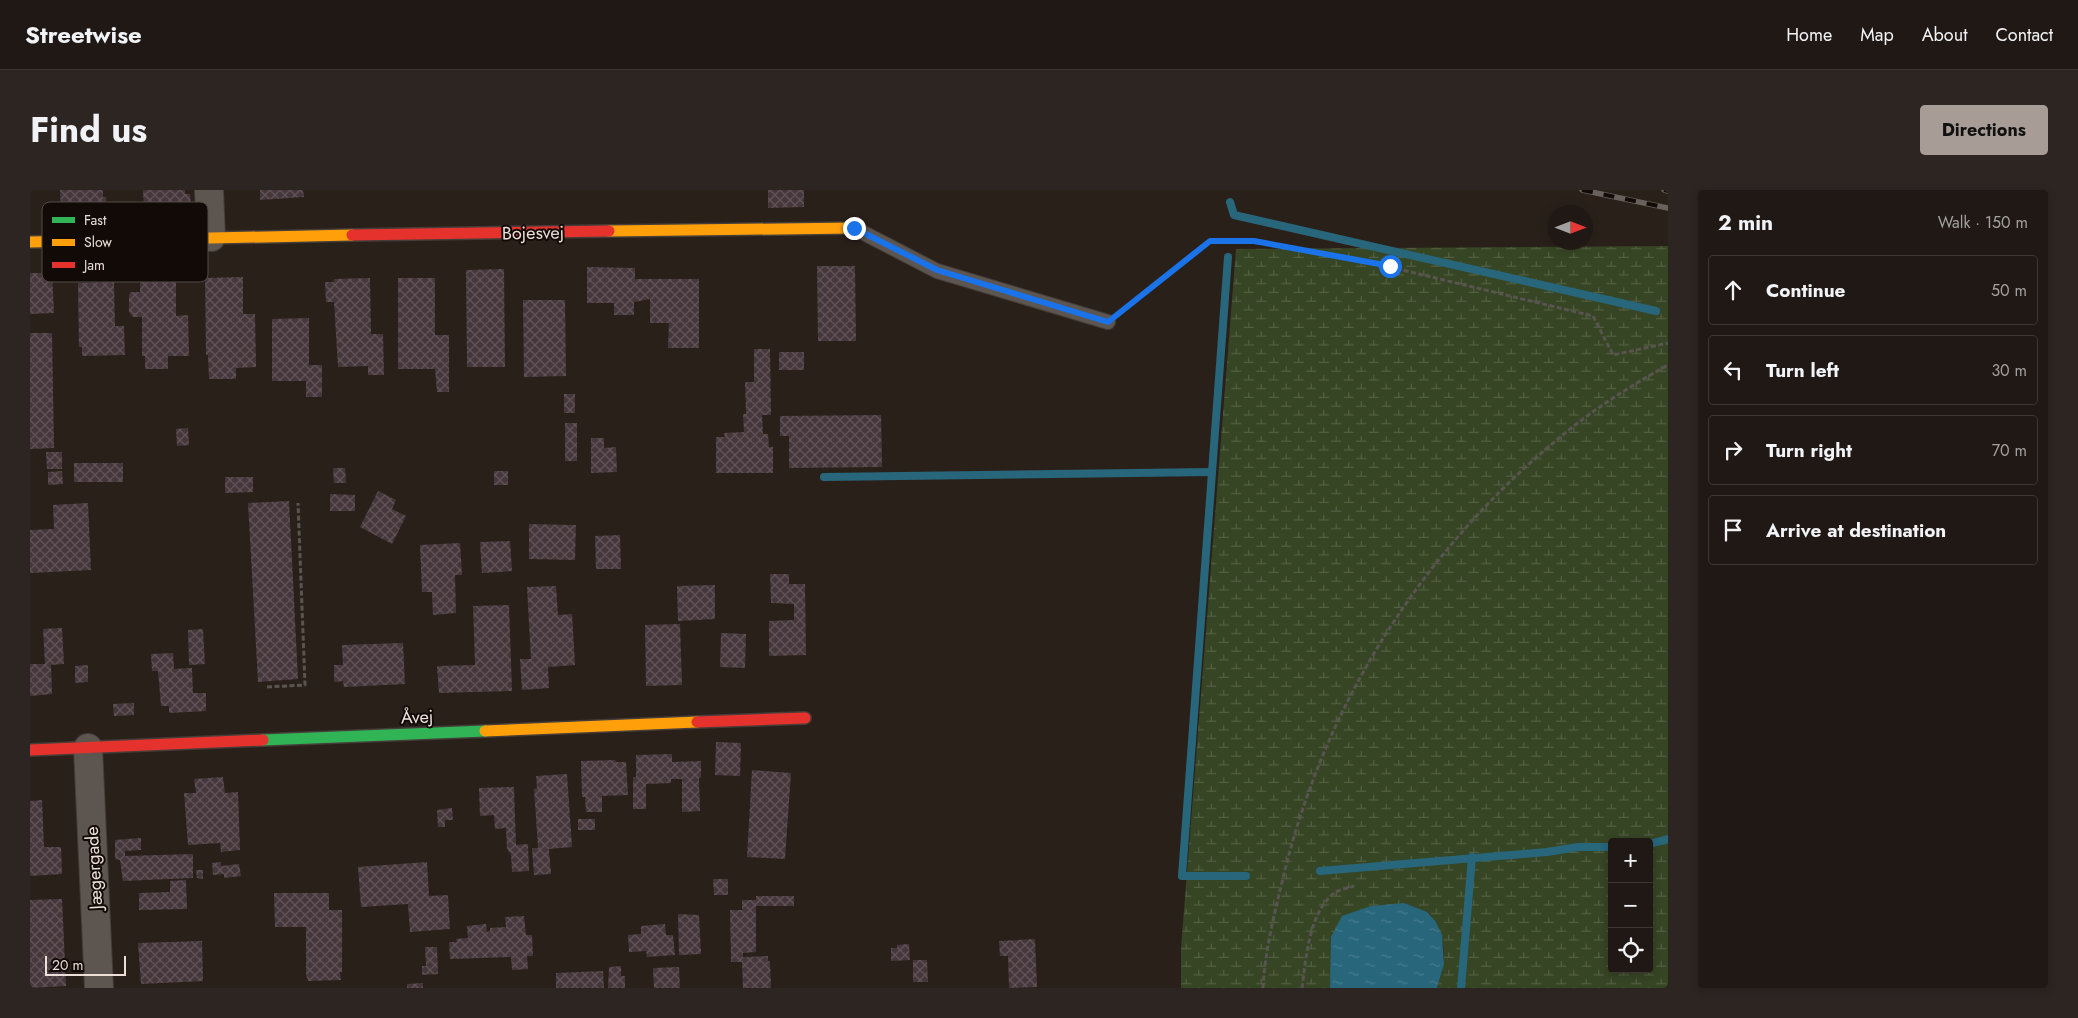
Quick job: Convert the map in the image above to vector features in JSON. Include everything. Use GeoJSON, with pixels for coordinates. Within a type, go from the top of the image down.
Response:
{"type":"FeatureCollection","features":[{"type":"Feature","properties":{"kind":"street"},"geometry":{"type":"LineString","coordinates":[[209,190],[211,237]]}},
{"type":"Feature","properties":{"kind":"street","name":"Bojesvej"},"geometry":{"type":"LineString","coordinates":[[208,237],[854,228]]}},
{"type":"Feature","properties":{"kind":"street","name":"Åvej"},"geometry":{"type":"LineString","coordinates":[[30,750],[804,718]]}},
{"type":"Feature","properties":{"kind":"street","name":"Jægergade"},"geometry":{"type":"LineString","coordinates":[[88,748],[99,988]]}},
{"type":"Feature","properties":{"kind":"lane"},"geometry":{"type":"LineString","coordinates":[[854,228],[937,270],[1108,322]]}},
{"type":"Feature","properties":{"kind":"path"},"geometry":{"type":"LineString","coordinates":[[1108,322],[1210,241],[1254,241],[1390,266],[1593,316],[1613,355],[1668,343]]}},
{"type":"Feature","properties":{"kind":"path"},"geometry":{"type":"LineString","coordinates":[[1263,988],[1274,913],[1290,847],[1311,782],[1339,717],[1380,642],[1424,578],[1476,517],[1531,462],[1584,419],[1668,364]]}},
{"type":"Feature","properties":{"kind":"path"},"geometry":{"type":"LineString","coordinates":[[267,687],[305,685],[298,503]]}},
{"type":"Feature","properties":{"kind":"path"},"geometry":{"type":"LineString","coordinates":[[1302,988],[1307,951],[1318,913],[1336,892],[1354,886]]}},
{"type":"Feature","properties":{"kind":"green space"},"geometry":{"type":"Polygon","coordinates":[[[1668,246],[1668,988],[1437,988],[1444,955],[1442,939],[1436,922],[1332,971],[1330,988],[1181,988],[1181,948],[1236,249],[1548,247],[1548,250],[1593,250],[1593,247],[1668,246]]]}},
{"type":"Feature","properties":{"kind":"water"},"geometry":{"type":"Polygon","coordinates":[[[1404,903],[1427,912],[1436,922],[1442,935],[1444,964],[1437,988],[1330,988],[1331,937],[1342,916],[1371,906],[1404,903]]]}},
{"type":"Feature","properties":{"kind":"building"},"geometry":{"type":"Polygon","coordinates":[[[60,190],[103,190],[103,197],[106,197],[106,202],[61,202],[60,190]]]}},
{"type":"Feature","properties":{"kind":"building"},"geometry":{"type":"Polygon","coordinates":[[[143,190],[185,190],[185,194],[190,194],[191,202],[144,202],[143,190]]]}},
{"type":"Feature","properties":{"kind":"building"},"geometry":{"type":"Polygon","coordinates":[[[260,190],[303,190],[304,197],[260,200],[260,190]]]}},
{"type":"Feature","properties":{"kind":"building"},"geometry":{"type":"Polygon","coordinates":[[[768,190],[804,190],[804,207],[768,208],[768,190]]]}},
{"type":"Feature","properties":{"kind":"building"},"geometry":{"type":"Polygon","coordinates":[[[817,266],[855,266],[856,341],[818,341],[817,266]]]}},
{"type":"Feature","properties":{"kind":"building"},"geometry":{"type":"Polygon","coordinates":[[[587,267],[635,268],[635,279],[699,279],[699,348],[668,348],[669,323],[650,323],[650,299],[634,302],[634,315],[614,315],[614,303],[587,303],[587,267]]]}},
{"type":"Feature","properties":{"kind":"building"},"geometry":{"type":"Polygon","coordinates":[[[504,269],[505,367],[467,367],[466,270],[504,269]]]}},
{"type":"Feature","properties":{"kind":"building"},"geometry":{"type":"Polygon","coordinates":[[[30,273],[42,273],[42,282],[52,282],[54,313],[30,314],[30,273]]]}},
{"type":"Feature","properties":{"kind":"building"},"geometry":{"type":"Polygon","coordinates":[[[243,277],[243,314],[255,314],[256,367],[236,368],[236,379],[209,379],[208,355],[206,355],[205,282],[208,282],[208,278],[243,277]]]}},
{"type":"Feature","properties":{"kind":"building"},"geometry":{"type":"Polygon","coordinates":[[[370,278],[371,334],[383,334],[384,375],[368,375],[368,366],[338,367],[334,302],[326,302],[325,282],[334,282],[334,279],[370,278]]]}},
{"type":"Feature","properties":{"kind":"building"},"geometry":{"type":"Polygon","coordinates":[[[398,278],[435,278],[435,335],[449,335],[449,392],[437,392],[435,369],[398,369],[398,278]]]}},
{"type":"Feature","properties":{"kind":"building"},"geometry":{"type":"Polygon","coordinates":[[[114,282],[115,326],[124,326],[125,355],[82,356],[82,347],[79,347],[78,283],[114,282]]]}},
{"type":"Feature","properties":{"kind":"building"},"geometry":{"type":"Polygon","coordinates":[[[140,282],[176,282],[176,316],[188,315],[189,356],[168,356],[168,369],[145,369],[145,356],[142,356],[142,317],[133,317],[129,312],[129,295],[131,292],[140,292],[140,282]]]}},
{"type":"Feature","properties":{"kind":"building"},"geometry":{"type":"Polygon","coordinates":[[[523,300],[565,300],[566,376],[524,377],[523,300]]]}},
{"type":"Feature","properties":{"kind":"building"},"geometry":{"type":"Polygon","coordinates":[[[309,318],[309,365],[322,365],[322,397],[306,397],[306,381],[272,381],[272,319],[309,318]]]}},
{"type":"Feature","properties":{"kind":"building"},"geometry":{"type":"Polygon","coordinates":[[[30,333],[52,333],[54,448],[30,449],[30,333]]]}},
{"type":"Feature","properties":{"kind":"building"},"geometry":{"type":"Polygon","coordinates":[[[754,349],[770,349],[771,415],[762,415],[763,434],[768,434],[769,447],[773,447],[773,473],[716,473],[716,437],[725,437],[724,433],[744,432],[743,414],[746,414],[745,382],[754,382],[754,349]]]}},
{"type":"Feature","properties":{"kind":"building"},"geometry":{"type":"Polygon","coordinates":[[[779,352],[804,352],[804,370],[779,370],[779,352]]]}},
{"type":"Feature","properties":{"kind":"building"},"geometry":{"type":"Polygon","coordinates":[[[564,394],[575,394],[575,413],[564,413],[564,394]]]}},
{"type":"Feature","properties":{"kind":"building"},"geometry":{"type":"Polygon","coordinates":[[[881,415],[882,467],[789,468],[789,436],[780,436],[780,416],[881,415]]]}},
{"type":"Feature","properties":{"kind":"building"},"geometry":{"type":"Polygon","coordinates":[[[565,423],[577,423],[577,461],[565,461],[565,423]]]}},
{"type":"Feature","properties":{"kind":"building"},"geometry":{"type":"Polygon","coordinates":[[[188,428],[189,445],[177,446],[176,429],[188,428]]]}},
{"type":"Feature","properties":{"kind":"building"},"geometry":{"type":"Polygon","coordinates":[[[591,438],[604,438],[604,448],[616,447],[617,472],[591,473],[591,438]]]}},
{"type":"Feature","properties":{"kind":"building"},"geometry":{"type":"Polygon","coordinates":[[[46,452],[62,452],[62,469],[47,469],[46,452]]]}},
{"type":"Feature","properties":{"kind":"building"},"geometry":{"type":"Polygon","coordinates":[[[74,463],[123,463],[123,482],[74,482],[74,463]]]}},
{"type":"Feature","properties":{"kind":"building"},"geometry":{"type":"Polygon","coordinates":[[[333,468],[345,468],[346,483],[334,483],[333,468]]]}},
{"type":"Feature","properties":{"kind":"building"},"geometry":{"type":"Polygon","coordinates":[[[62,471],[63,484],[48,485],[48,472],[62,471]]]}},
{"type":"Feature","properties":{"kind":"building"},"geometry":{"type":"Polygon","coordinates":[[[494,471],[508,471],[508,485],[494,485],[494,471]]]}},
{"type":"Feature","properties":{"kind":"building"},"geometry":{"type":"Polygon","coordinates":[[[225,477],[253,477],[253,492],[225,493],[225,477]]]}},
{"type":"Feature","properties":{"kind":"building"},"geometry":{"type":"Polygon","coordinates":[[[378,491],[396,500],[392,509],[406,516],[392,544],[360,527],[378,491]]]}},
{"type":"Feature","properties":{"kind":"building"},"geometry":{"type":"Polygon","coordinates":[[[330,494],[355,495],[355,511],[330,511],[330,494]]]}},
{"type":"Feature","properties":{"kind":"building"},"geometry":{"type":"Polygon","coordinates":[[[289,501],[298,679],[258,682],[248,503],[289,501]]]}},
{"type":"Feature","properties":{"kind":"building"},"geometry":{"type":"Polygon","coordinates":[[[88,503],[91,570],[30,573],[30,530],[54,529],[53,505],[88,503]]]}},
{"type":"Feature","properties":{"kind":"building"},"geometry":{"type":"Polygon","coordinates":[[[529,524],[576,525],[575,560],[529,559],[529,524]]]}},
{"type":"Feature","properties":{"kind":"building"},"geometry":{"type":"Polygon","coordinates":[[[620,535],[621,569],[596,569],[595,536],[620,535]]]}},
{"type":"Feature","properties":{"kind":"building"},"geometry":{"type":"Polygon","coordinates":[[[510,541],[512,571],[482,573],[480,542],[510,541]]]}},
{"type":"Feature","properties":{"kind":"building"},"geometry":{"type":"Polygon","coordinates":[[[460,543],[462,575],[455,575],[456,613],[433,615],[432,592],[422,592],[420,545],[460,543]]]}},
{"type":"Feature","properties":{"kind":"building"},"geometry":{"type":"Polygon","coordinates":[[[770,574],[789,574],[789,584],[805,584],[806,655],[769,656],[769,621],[794,620],[794,604],[771,603],[770,574]]]}},
{"type":"Feature","properties":{"kind":"building"},"geometry":{"type":"Polygon","coordinates":[[[715,585],[715,619],[678,621],[677,586],[715,585]]]}},
{"type":"Feature","properties":{"kind":"building"},"geometry":{"type":"Polygon","coordinates":[[[556,586],[558,615],[572,614],[575,665],[548,667],[549,688],[522,690],[520,659],[531,659],[527,587],[556,586]]]}},
{"type":"Feature","properties":{"kind":"building"},"geometry":{"type":"Polygon","coordinates":[[[509,605],[512,691],[439,693],[437,666],[475,665],[473,606],[509,605]]]}},
{"type":"Feature","properties":{"kind":"building"},"geometry":{"type":"Polygon","coordinates":[[[680,624],[682,685],[646,686],[645,625],[680,624]]]}},
{"type":"Feature","properties":{"kind":"building"},"geometry":{"type":"Polygon","coordinates":[[[62,628],[64,664],[51,665],[52,694],[30,696],[30,664],[45,664],[43,629],[62,628]]]}},
{"type":"Feature","properties":{"kind":"building"},"geometry":{"type":"Polygon","coordinates":[[[203,629],[205,664],[189,665],[188,630],[203,629]]]}},
{"type":"Feature","properties":{"kind":"building"},"geometry":{"type":"Polygon","coordinates":[[[721,633],[746,634],[745,668],[720,667],[721,633]]]}},
{"type":"Feature","properties":{"kind":"building"},"geometry":{"type":"Polygon","coordinates":[[[403,643],[405,684],[344,687],[343,681],[334,682],[334,665],[343,665],[342,645],[403,643]]]}},
{"type":"Feature","properties":{"kind":"building"},"geometry":{"type":"Polygon","coordinates":[[[173,653],[174,669],[192,668],[193,693],[206,693],[206,711],[169,713],[169,706],[161,706],[158,671],[152,671],[151,654],[173,653]]]}},
{"type":"Feature","properties":{"kind":"building"},"geometry":{"type":"Polygon","coordinates":[[[88,665],[88,682],[75,683],[75,666],[88,665]]]}},
{"type":"Feature","properties":{"kind":"building"},"geometry":{"type":"Polygon","coordinates":[[[134,703],[134,715],[114,716],[113,704],[134,703]]]}},
{"type":"Feature","properties":{"kind":"building"},"geometry":{"type":"Polygon","coordinates":[[[716,742],[741,743],[740,776],[715,775],[716,742]]]}},
{"type":"Feature","properties":{"kind":"building"},"geometry":{"type":"Polygon","coordinates":[[[672,754],[672,762],[701,761],[701,778],[699,778],[700,811],[682,812],[682,779],[671,779],[671,783],[646,784],[646,809],[633,809],[633,777],[636,777],[636,755],[672,754]]]}},
{"type":"Feature","properties":{"kind":"building"},"geometry":{"type":"Polygon","coordinates":[[[615,760],[616,762],[626,762],[628,795],[602,796],[602,812],[586,812],[585,797],[582,797],[581,761],[615,760]]]}},
{"type":"Feature","properties":{"kind":"building"},"geometry":{"type":"Polygon","coordinates":[[[752,770],[791,773],[785,859],[747,857],[752,770]]]}},
{"type":"Feature","properties":{"kind":"building"},"geometry":{"type":"Polygon","coordinates":[[[567,774],[572,847],[549,849],[551,874],[534,875],[532,848],[538,848],[534,789],[537,788],[536,776],[567,774]]]}},
{"type":"Feature","properties":{"kind":"building"},"geometry":{"type":"Polygon","coordinates":[[[223,777],[225,793],[238,792],[240,850],[221,852],[220,843],[188,845],[184,793],[196,793],[194,779],[223,777]]]}},
{"type":"Feature","properties":{"kind":"building"},"geometry":{"type":"Polygon","coordinates":[[[514,787],[516,845],[528,844],[529,871],[512,872],[511,854],[507,849],[506,828],[495,829],[494,815],[480,816],[479,788],[514,787]]]}},
{"type":"Feature","properties":{"kind":"building"},"geometry":{"type":"Polygon","coordinates":[[[42,800],[44,847],[61,847],[62,874],[30,876],[30,801],[42,800]]]}},
{"type":"Feature","properties":{"kind":"building"},"geometry":{"type":"Polygon","coordinates":[[[452,808],[453,820],[445,820],[445,827],[438,827],[437,810],[452,808]]]}},
{"type":"Feature","properties":{"kind":"building"},"geometry":{"type":"Polygon","coordinates":[[[578,819],[595,819],[595,830],[578,830],[578,819]]]}},
{"type":"Feature","properties":{"kind":"building"},"geometry":{"type":"Polygon","coordinates":[[[141,838],[141,850],[125,851],[125,856],[193,854],[193,878],[123,881],[120,860],[115,859],[115,840],[141,838]]]}},
{"type":"Feature","properties":{"kind":"building"},"geometry":{"type":"Polygon","coordinates":[[[221,862],[221,866],[239,864],[241,876],[224,878],[224,874],[213,875],[212,863],[221,862]]]}},
{"type":"Feature","properties":{"kind":"building"},"geometry":{"type":"Polygon","coordinates":[[[427,862],[429,896],[448,895],[450,929],[410,932],[408,904],[361,907],[358,867],[427,862]]]}},
{"type":"Feature","properties":{"kind":"building"},"geometry":{"type":"Polygon","coordinates":[[[196,870],[203,870],[203,879],[197,878],[196,870]]]}},
{"type":"Feature","properties":{"kind":"building"},"geometry":{"type":"Polygon","coordinates":[[[713,879],[728,879],[728,895],[714,895],[713,879]]]}},
{"type":"Feature","properties":{"kind":"building"},"geometry":{"type":"Polygon","coordinates":[[[186,880],[187,909],[139,910],[139,893],[170,892],[170,881],[186,880]]]}},
{"type":"Feature","properties":{"kind":"building"},"geometry":{"type":"Polygon","coordinates":[[[274,893],[329,893],[329,910],[342,910],[341,980],[308,981],[306,974],[306,927],[275,927],[274,893]]]}},
{"type":"Feature","properties":{"kind":"building"},"geometry":{"type":"Polygon","coordinates":[[[756,896],[794,896],[794,906],[756,906],[756,952],[743,953],[743,957],[768,956],[768,961],[770,961],[771,988],[743,988],[742,962],[731,962],[730,910],[742,910],[742,900],[756,900],[756,896]]]}},
{"type":"Feature","properties":{"kind":"building"},"geometry":{"type":"Polygon","coordinates":[[[62,899],[66,986],[30,988],[30,900],[62,899]]]}},
{"type":"Feature","properties":{"kind":"building"},"geometry":{"type":"Polygon","coordinates":[[[678,914],[699,915],[701,954],[679,955],[678,914]]]}},
{"type":"Feature","properties":{"kind":"building"},"geometry":{"type":"Polygon","coordinates":[[[524,916],[526,935],[532,935],[533,956],[527,956],[528,969],[512,970],[511,957],[450,959],[449,942],[457,942],[456,939],[468,938],[467,926],[486,924],[487,932],[490,931],[490,928],[506,927],[505,917],[524,916]]]}},
{"type":"Feature","properties":{"kind":"building"},"geometry":{"type":"Polygon","coordinates":[[[665,924],[666,935],[673,935],[675,955],[647,957],[646,951],[629,952],[628,935],[641,934],[641,926],[665,924]]]}},
{"type":"Feature","properties":{"kind":"building"},"geometry":{"type":"Polygon","coordinates":[[[1035,939],[1037,987],[1009,988],[1008,956],[1000,956],[999,941],[1035,939]]]}},
{"type":"Feature","properties":{"kind":"building"},"geometry":{"type":"Polygon","coordinates":[[[202,941],[203,981],[141,984],[138,943],[202,941]]]}},
{"type":"Feature","properties":{"kind":"building"},"geometry":{"type":"Polygon","coordinates":[[[909,944],[910,960],[891,961],[891,948],[897,948],[897,945],[909,944]]]}},
{"type":"Feature","properties":{"kind":"building"},"geometry":{"type":"Polygon","coordinates":[[[425,947],[437,947],[438,974],[422,975],[422,966],[426,966],[425,947]]]}},
{"type":"Feature","properties":{"kind":"building"},"geometry":{"type":"Polygon","coordinates":[[[913,960],[927,960],[928,982],[913,982],[913,960]]]}},
{"type":"Feature","properties":{"kind":"building"},"geometry":{"type":"Polygon","coordinates":[[[621,966],[621,976],[625,976],[625,988],[608,988],[609,967],[621,966]]]}},
{"type":"Feature","properties":{"kind":"building"},"geometry":{"type":"Polygon","coordinates":[[[679,967],[680,988],[654,988],[653,968],[679,967]]]}},
{"type":"Feature","properties":{"kind":"building"},"geometry":{"type":"Polygon","coordinates":[[[603,971],[604,988],[556,988],[556,973],[603,971]]]}},
{"type":"Feature","properties":{"kind":"building"},"geometry":{"type":"Polygon","coordinates":[[[423,983],[423,988],[407,988],[407,984],[423,983]]]}},
{"type":"Feature","properties":{"kind":"waterway"},"geometry":{"type":"LineString","coordinates":[[1230,202],[1234,215],[1656,311]]}},
{"type":"Feature","properties":{"kind":"waterway"},"geometry":{"type":"LineString","coordinates":[[1228,257],[1182,876],[1246,876]]}},
{"type":"Feature","properties":{"kind":"waterway"},"geometry":{"type":"LineString","coordinates":[[824,477],[1212,472]]}},
{"type":"Feature","properties":{"kind":"waterway"},"geometry":{"type":"LineString","coordinates":[[1653,843],[1668,839]]}},
{"type":"Feature","properties":{"kind":"waterway"},"geometry":{"type":"LineString","coordinates":[[1320,871],[1547,852],[1578,847],[1608,847]]}},
{"type":"Feature","properties":{"kind":"waterway"},"geometry":{"type":"LineString","coordinates":[[1461,988],[1472,857]]}},
{"type":"Feature","properties":{"kind":"railway"},"geometry":{"type":"LineString","coordinates":[[1582,190],[1668,208]]}},
{"type":"Feature","properties":{"kind":"railway"},"geometry":{"type":"LineString","coordinates":[[1664,190],[1668,191]]}},
{"type":"Feature","properties":{"kind":"traffic: fast"},"geometry":{"type":"LineString","coordinates":[[263,740],[485,731]]}},
{"type":"Feature","properties":{"kind":"traffic: slow"},"geometry":{"type":"LineString","coordinates":[[609,231],[854,228]]}},
{"type":"Feature","properties":{"kind":"traffic: slow"},"geometry":{"type":"LineString","coordinates":[[208,238],[352,235]]}},
{"type":"Feature","properties":{"kind":"traffic: slow"},"geometry":{"type":"LineString","coordinates":[[30,242],[42,242]]}},
{"type":"Feature","properties":{"kind":"traffic: slow"},"geometry":{"type":"LineString","coordinates":[[485,731],[697,722]]}},
{"type":"Feature","properties":{"kind":"traffic: jam"},"geometry":{"type":"LineString","coordinates":[[352,235],[609,231]]}},
{"type":"Feature","properties":{"kind":"traffic: jam"},"geometry":{"type":"LineString","coordinates":[[697,722],[805,718]]}},
{"type":"Feature","properties":{"kind":"traffic: jam"},"geometry":{"type":"LineString","coordinates":[[30,750],[263,740]]}},
{"type":"Feature","properties":{"kind":"route"},"geometry":{"type":"LineString","coordinates":[[854,228],[937,270],[1108,322],[1210,241],[1254,241],[1390,266]]}}]}
